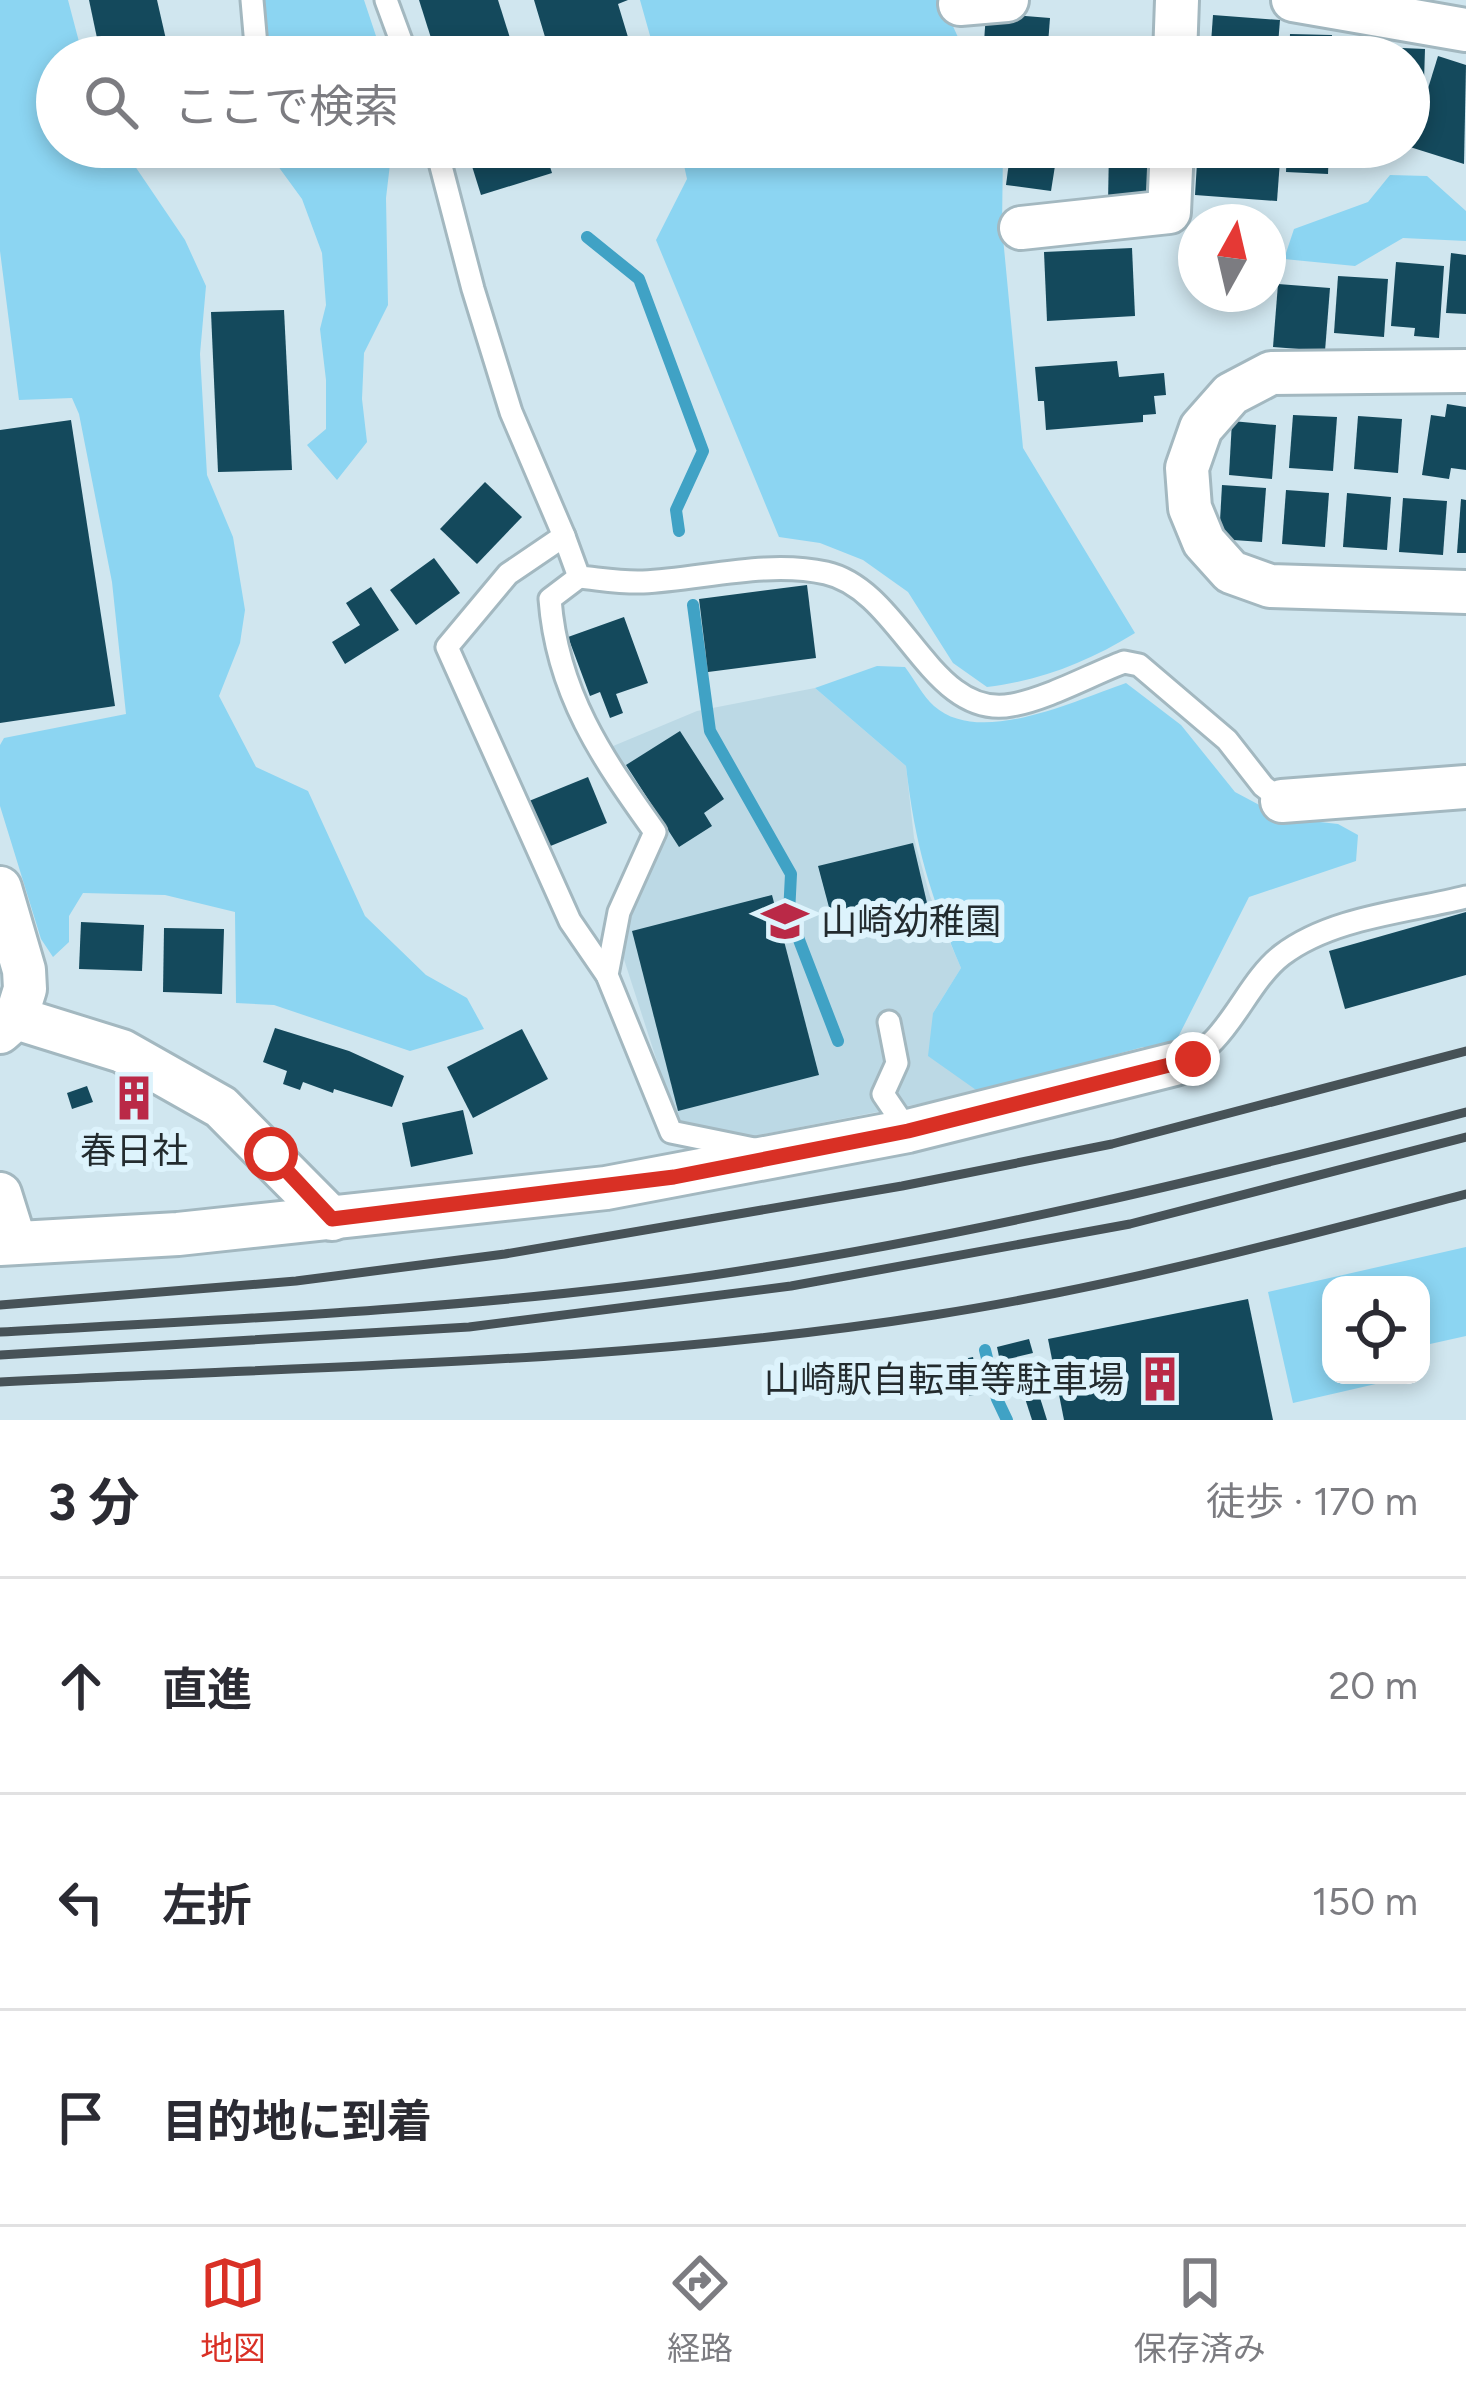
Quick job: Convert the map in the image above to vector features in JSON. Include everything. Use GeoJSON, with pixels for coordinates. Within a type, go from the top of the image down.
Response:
{"type":"FeatureCollection","features":[{"type":"Feature","properties":{"kind":"street"},"geometry":{"type":"LineString","coordinates":[[960,4],[1007,0]]}},
{"type":"Feature","properties":{"kind":"street"},"geometry":{"type":"LineString","coordinates":[[1176,36],[1178,0]]}},
{"type":"Feature","properties":{"kind":"street"},"geometry":{"type":"LineString","coordinates":[[1293,0],[1466,30]]}},
{"type":"Feature","properties":{"kind":"street"},"geometry":{"type":"LineString","coordinates":[[1021,229],[1169,212],[1171,168]]}},
{"type":"Feature","properties":{"kind":"street"},"geometry":{"type":"LineString","coordinates":[[1466,371],[1271,373],[1231,394],[1201,428],[1187,468],[1190,508],[1204,542],[1231,572],[1270,586],[1466,592]]}},
{"type":"Feature","properties":{"kind":"street"},"geometry":{"type":"LineString","coordinates":[[1282,801],[1466,787]]}},
{"type":"Feature","properties":{"kind":"street"},"geometry":{"type":"LineString","coordinates":[[0,888],[24,970],[25,989],[8,1025],[122,1051],[221,1107],[332,1219]]}},
{"type":"Feature","properties":{"kind":"street"},"geometry":{"type":"LineString","coordinates":[[0,1194],[7,1243],[178,1234],[332,1219],[606,1188],[908,1131],[1174,1064]]}},
{"type":"Feature","properties":{"kind":"lane"},"geometry":{"type":"LineString","coordinates":[[252,0],[255,36]]}},
{"type":"Feature","properties":{"kind":"lane"},"geometry":{"type":"LineString","coordinates":[[386,0],[399,36]]}},
{"type":"Feature","properties":{"kind":"lane"},"geometry":{"type":"LineString","coordinates":[[441,168],[511,412],[579,577]]}},
{"type":"Feature","properties":{"kind":"lane"},"geometry":{"type":"LineString","coordinates":[[564,536],[508,574],[448,647],[570,921],[607,975],[671,1132],[769,1156]]}},
{"type":"Feature","properties":{"kind":"lane"},"geometry":{"type":"LineString","coordinates":[[607,975],[619,912],[656,832],[597,752],[553,645],[550,599],[579,577],[638,582],[796,568],[832,574],[887,612],[950,689],[980,704],[1012,706],[1124,662],[1139,665],[1227,740],[1263,786],[1282,801]]}},
{"type":"Feature","properties":{"kind":"lane"},"geometry":{"type":"LineString","coordinates":[[1174,1064],[1193,1059],[1212,1043],[1278,957],[1315,934],[1466,897]]}},
{"type":"Feature","properties":{"kind":"lane"},"geometry":{"type":"LineString","coordinates":[[889,1022],[904,1070],[883,1094],[908,1131]]}},
{"type":"Feature","properties":{"kind":"shaded area"},"geometry":{"type":"Polygon","coordinates":[[[0,0],[68,0],[77,36],[36,36],[36,168],[136,168],[185,240],[206,286],[200,354],[207,475],[233,537],[245,610],[240,643],[219,696],[256,767],[308,791],[365,916],[426,975],[467,998],[484,1029],[410,1051],[274,1005],[236,1003],[235,912],[165,895],[83,893],[69,916],[69,942],[53,957],[41,939],[0,806],[0,745],[4,738],[126,714],[112,582],[79,414],[72,398],[19,400],[0,251],[0,0]]]}},
{"type":"Feature","properties":{"kind":"shaded area"},"geometry":{"type":"Polygon","coordinates":[[[241,0],[364,0],[376,36],[249,36],[241,0]]]}},
{"type":"Feature","properties":{"kind":"shaded area"},"geometry":{"type":"Polygon","coordinates":[[[640,0],[941,0],[957,36],[650,36],[640,0]]]}},
{"type":"Feature","properties":{"kind":"shaded area"},"geometry":{"type":"Polygon","coordinates":[[[279,168],[390,168],[388,305],[364,353],[367,442],[337,480],[307,445],[326,429],[320,329],[326,305],[322,253],[302,199],[279,168]]]}},
{"type":"Feature","properties":{"kind":"shaded area"},"geometry":{"type":"Polygon","coordinates":[[[685,168],[1003,168],[1002,227],[1023,448],[1135,633],[1064,668],[987,687],[953,663],[908,592],[863,560],[820,543],[779,537],[656,240],[687,179],[685,168]]]}},
{"type":"Feature","properties":{"kind":"shaded area"},"geometry":{"type":"Polygon","coordinates":[[[1390,175],[1427,176],[1466,211],[1466,241],[1403,238],[1355,266],[1286,259],[1294,229],[1368,202],[1390,175]]]}},
{"type":"Feature","properties":{"kind":"shaded area"},"geometry":{"type":"Polygon","coordinates":[[[877,666],[905,667],[934,706],[976,722],[1055,709],[1126,683],[1181,725],[1235,792],[1284,818],[1338,824],[1358,835],[1356,861],[1249,897],[1171,1051],[1143,1047],[979,1092],[928,1056],[933,1013],[961,968],[925,869],[906,766],[815,688],[877,666]]]}},
{"type":"Feature","properties":{"kind":"shaded area","name":"山崎幼稚園"},"geometry":{"type":"Polygon","coordinates":[[[815,688],[906,766],[914,838],[930,896],[961,968],[933,1013],[979,1092],[749,1137],[676,1120],[620,947],[663,832],[606,749],[697,711],[815,688]]]}},
{"type":"Feature","properties":{"kind":"shaded area"},"geometry":{"type":"Polygon","coordinates":[[[1466,1247],[1466,1336],[1430,1344],[1430,1276],[1338,1276],[1466,1247]]]}},
{"type":"Feature","properties":{"kind":"shaded area"},"geometry":{"type":"Polygon","coordinates":[[[1322,1280],[1322,1384],[1376,1384],[1293,1403],[1268,1292],[1322,1280]]]}},
{"type":"Feature","properties":{"kind":"building"},"geometry":{"type":"Polygon","coordinates":[[[89,0],[157,0],[165,36],[97,36],[89,0]]]}},
{"type":"Feature","properties":{"kind":"building"},"geometry":{"type":"Polygon","coordinates":[[[419,0],[498,0],[509,36],[430,36],[419,0]]]}},
{"type":"Feature","properties":{"kind":"building"},"geometry":{"type":"Polygon","coordinates":[[[534,0],[628,0],[618,4],[628,36],[545,36],[534,0]]]}},
{"type":"Feature","properties":{"kind":"building"},"geometry":{"type":"Polygon","coordinates":[[[986,13],[1050,18],[1049,36],[984,36],[986,13]]]}},
{"type":"Feature","properties":{"kind":"building"},"geometry":{"type":"Polygon","coordinates":[[[1213,15],[1280,20],[1279,36],[1212,36],[1213,15]]]}},
{"type":"Feature","properties":{"kind":"building"},"geometry":{"type":"Polygon","coordinates":[[[1438,56],[1466,65],[1464,164],[1430,153],[1430,82],[1438,56]]]}},
{"type":"Feature","properties":{"kind":"building"},"geometry":{"type":"Polygon","coordinates":[[[473,168],[550,168],[552,173],[481,195],[473,168]]]}},
{"type":"Feature","properties":{"kind":"building"},"geometry":{"type":"Polygon","coordinates":[[[1008,168],[1055,168],[1051,191],[1006,185],[1008,168]]]}},
{"type":"Feature","properties":{"kind":"building"},"geometry":{"type":"Polygon","coordinates":[[[1109,168],[1154,168],[1153,205],[1108,204],[1109,168]]]}},
{"type":"Feature","properties":{"kind":"building"},"geometry":{"type":"Polygon","coordinates":[[[1197,168],[1279,168],[1277,201],[1195,195],[1197,168]]]}},
{"type":"Feature","properties":{"kind":"building"},"geometry":{"type":"Polygon","coordinates":[[[1286,168],[1328,168],[1328,174],[1286,172],[1286,168]]]}},
{"type":"Feature","properties":{"kind":"building"},"geometry":{"type":"Polygon","coordinates":[[[1132,248],[1135,316],[1047,321],[1044,252],[1132,248]]]}},
{"type":"Feature","properties":{"kind":"building"},"geometry":{"type":"Polygon","coordinates":[[[1451,253],[1466,255],[1466,314],[1446,313],[1451,253]]]}},
{"type":"Feature","properties":{"kind":"building"},"geometry":{"type":"Polygon","coordinates":[[[1396,262],[1444,266],[1439,338],[1414,336],[1415,328],[1391,326],[1396,262]]]}},
{"type":"Feature","properties":{"kind":"building"},"geometry":{"type":"Polygon","coordinates":[[[1338,276],[1388,279],[1384,337],[1334,333],[1338,276]]]}},
{"type":"Feature","properties":{"kind":"building"},"geometry":{"type":"Polygon","coordinates":[[[1286,285],[1330,288],[1325,351],[1273,347],[1276,312],[1286,312],[1286,285]]]}},
{"type":"Feature","properties":{"kind":"building"},"geometry":{"type":"Polygon","coordinates":[[[284,310],[292,470],[218,472],[211,312],[284,310]]]}},
{"type":"Feature","properties":{"kind":"building"},"geometry":{"type":"Polygon","coordinates":[[[1117,361],[1119,377],[1164,373],[1166,395],[1154,396],[1156,414],[1143,415],[1143,422],[1046,430],[1035,367],[1117,361]]]}},
{"type":"Feature","properties":{"kind":"building"},"geometry":{"type":"Polygon","coordinates":[[[1447,404],[1466,407],[1466,470],[1451,468],[1449,479],[1422,475],[1431,415],[1445,417],[1447,404]]]}},
{"type":"Feature","properties":{"kind":"building"},"geometry":{"type":"Polygon","coordinates":[[[1293,415],[1337,417],[1333,471],[1289,468],[1293,415]]]}},
{"type":"Feature","properties":{"kind":"building"},"geometry":{"type":"Polygon","coordinates":[[[1358,416],[1402,419],[1398,473],[1354,469],[1358,416]]]}},
{"type":"Feature","properties":{"kind":"building"},"geometry":{"type":"Polygon","coordinates":[[[71,420],[115,706],[0,723],[0,430],[71,420]]]}},
{"type":"Feature","properties":{"kind":"building"},"geometry":{"type":"Polygon","coordinates":[[[1232,421],[1276,425],[1272,479],[1229,475],[1232,421]]]}},
{"type":"Feature","properties":{"kind":"building"},"geometry":{"type":"Polygon","coordinates":[[[485,482],[522,517],[477,564],[440,529],[485,482]]]}},
{"type":"Feature","properties":{"kind":"building"},"geometry":{"type":"Polygon","coordinates":[[[1222,485],[1266,488],[1262,542],[1219,539],[1222,485]]]}},
{"type":"Feature","properties":{"kind":"building"},"geometry":{"type":"Polygon","coordinates":[[[1286,490],[1329,493],[1325,547],[1282,544],[1286,490]]]}},
{"type":"Feature","properties":{"kind":"building"},"geometry":{"type":"Polygon","coordinates":[[[1347,493],[1391,497],[1387,550],[1343,547],[1347,493]]]}},
{"type":"Feature","properties":{"kind":"building"},"geometry":{"type":"Polygon","coordinates":[[[1403,498],[1447,501],[1443,555],[1399,552],[1403,498]]]}},
{"type":"Feature","properties":{"kind":"building"},"geometry":{"type":"Polygon","coordinates":[[[1461,499],[1466,500],[1466,553],[1457,553],[1461,499]]]}},
{"type":"Feature","properties":{"kind":"building"},"geometry":{"type":"Polygon","coordinates":[[[434,558],[460,593],[416,625],[390,590],[434,558]]]}},
{"type":"Feature","properties":{"kind":"building"},"geometry":{"type":"Polygon","coordinates":[[[807,585],[816,658],[708,672],[699,599],[807,585]]]}},
{"type":"Feature","properties":{"kind":"building"},"geometry":{"type":"Polygon","coordinates":[[[371,587],[399,630],[345,664],[332,642],[360,625],[346,603],[371,587]]]}},
{"type":"Feature","properties":{"kind":"building"},"geometry":{"type":"Polygon","coordinates":[[[624,617],[648,683],[616,694],[623,713],[610,718],[600,692],[590,696],[568,637],[624,617]]]}},
{"type":"Feature","properties":{"kind":"building"},"geometry":{"type":"Polygon","coordinates":[[[680,731],[724,799],[704,813],[712,826],[679,847],[626,765],[680,731]]]}},
{"type":"Feature","properties":{"kind":"building"},"geometry":{"type":"Polygon","coordinates":[[[588,777],[607,823],[548,847],[529,801],[588,777]]]}},
{"type":"Feature","properties":{"kind":"building"},"geometry":{"type":"Polygon","coordinates":[[[913,843],[927,903],[834,926],[818,866],[913,843]]]}},
{"type":"Feature","properties":{"kind":"building"},"geometry":{"type":"Polygon","coordinates":[[[772,895],[819,1075],[678,1111],[632,931],[772,895]]]}},
{"type":"Feature","properties":{"kind":"building"},"geometry":{"type":"Polygon","coordinates":[[[1466,912],[1466,975],[1345,1009],[1329,951],[1466,912]]]}},
{"type":"Feature","properties":{"kind":"building"},"geometry":{"type":"Polygon","coordinates":[[[81,922],[144,925],[142,971],[79,969],[81,922]]]}},
{"type":"Feature","properties":{"kind":"building"},"geometry":{"type":"Polygon","coordinates":[[[164,928],[224,929],[222,994],[163,992],[164,928]]]}},
{"type":"Feature","properties":{"kind":"building"},"geometry":{"type":"Polygon","coordinates":[[[275,1028],[349,1051],[404,1076],[392,1107],[303,1082],[300,1090],[283,1084],[287,1071],[263,1062],[275,1028]]]}},
{"type":"Feature","properties":{"kind":"building"},"geometry":{"type":"Polygon","coordinates":[[[522,1029],[548,1079],[473,1118],[447,1067],[522,1029]]]}},
{"type":"Feature","properties":{"kind":"building"},"geometry":{"type":"Polygon","coordinates":[[[87,1086],[93,1102],[72,1109],[67,1093],[87,1086]]]}},
{"type":"Feature","properties":{"kind":"building","name":"春日社"},"geometry":{"type":"Polygon","coordinates":[[[142,1086],[146,1102],[126,1109],[121,1093],[142,1086]]]}},
{"type":"Feature","properties":{"kind":"building"},"geometry":{"type":"Polygon","coordinates":[[[463,1110],[473,1154],[411,1167],[402,1123],[463,1110]]]}},
{"type":"Feature","properties":{"kind":"building","name":"山崎駅自転車等駐車場"},"geometry":{"type":"Polygon","coordinates":[[[1248,1299],[1273,1420],[1064,1420],[1048,1339],[1248,1299]]]}},
{"type":"Feature","properties":{"kind":"building"},"geometry":{"type":"Polygon","coordinates":[[[1029,1339],[1033,1353],[1000,1361],[997,1347],[1029,1339]]]}},
{"type":"Feature","properties":{"kind":"building"},"geometry":{"type":"Polygon","coordinates":[[[973,1357],[980,1394],[957,1398],[950,1362],[973,1357]]]}},
{"type":"Feature","properties":{"kind":"building"},"geometry":{"type":"Polygon","coordinates":[[[1033,1359],[1038,1379],[1004,1386],[999,1366],[1033,1359]]]}},
{"type":"Feature","properties":{"kind":"building"},"geometry":{"type":"Polygon","coordinates":[[[1036,1385],[1047,1420],[1032,1420],[1022,1389],[1036,1385]]]}},
{"type":"Feature","properties":{"kind":"waterway"},"geometry":{"type":"LineString","coordinates":[[587,237],[639,279],[703,451],[676,510],[679,531]]}},
{"type":"Feature","properties":{"kind":"waterway"},"geometry":{"type":"LineString","coordinates":[[693,605],[710,731],[791,874],[789,914],[838,1041]]}},
{"type":"Feature","properties":{"kind":"waterway"},"geometry":{"type":"LineString","coordinates":[[985,1350],[1007,1420]]}},
{"type":"Feature","properties":{"kind":"railway"},"geometry":{"type":"LineString","coordinates":[[0,1305],[296,1281],[505,1254],[902,1186],[1112,1144],[1466,1051]]}},
{"type":"Feature","properties":{"kind":"railway"},"geometry":{"type":"LineString","coordinates":[[0,1332],[446,1305],[713,1275],[1092,1204],[1466,1112]]}},
{"type":"Feature","properties":{"kind":"railway"},"geometry":{"type":"LineString","coordinates":[[0,1355],[469,1327],[791,1286],[1130,1224],[1466,1137]]}},
{"type":"Feature","properties":{"kind":"railway"},"geometry":{"type":"LineString","coordinates":[[0,1382],[585,1354],[818,1331],[1068,1291],[1466,1194]]}},
{"type":"Feature","properties":{"kind":"place","name":"山崎幼稚園"},"geometry":{"type":"Point","coordinates":[785,921]}},
{"type":"Feature","properties":{"kind":"place","name":"春日社"},"geometry":{"type":"Point","coordinates":[134,1098]}},
{"type":"Feature","properties":{"kind":"place","name":"山崎駅自転車等駐車場"},"geometry":{"type":"Point","coordinates":[1160,1379]}},
{"type":"Feature","properties":{"kind":"route"},"geometry":{"type":"LineString","coordinates":[[271,1154],[332,1219],[674,1177],[908,1131],[1193,1059]]}}]}
